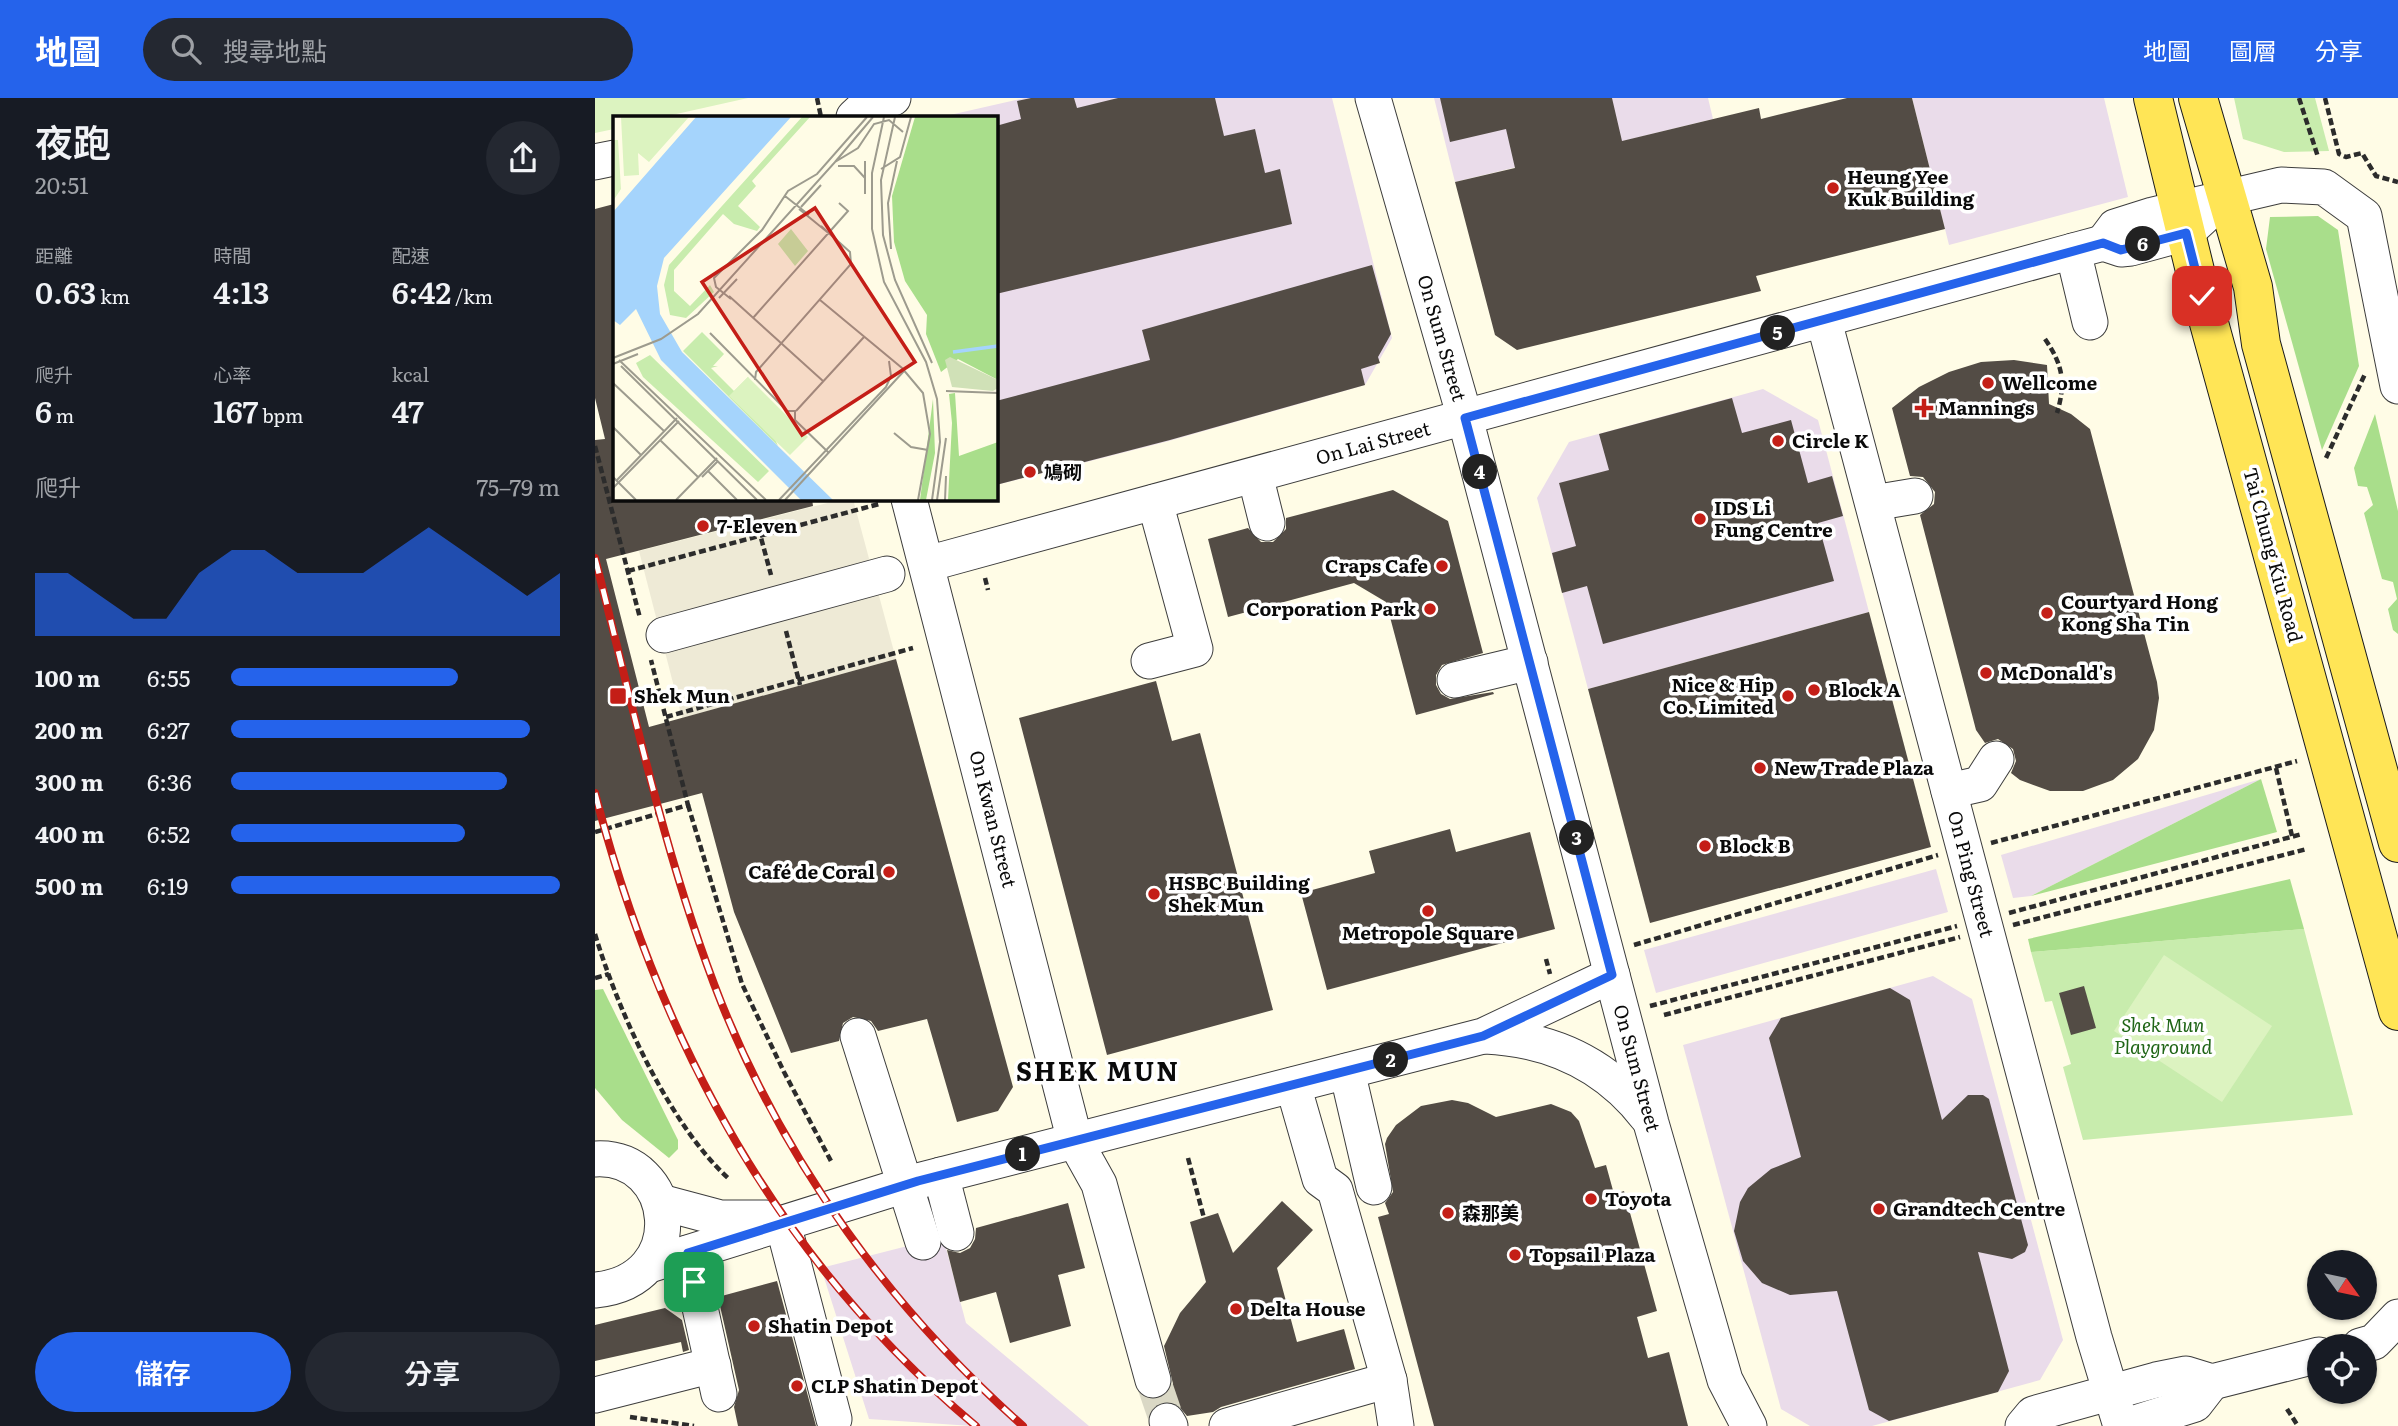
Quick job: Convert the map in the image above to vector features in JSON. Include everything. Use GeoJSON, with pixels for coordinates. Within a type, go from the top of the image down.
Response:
{"type":"FeatureCollection","features":[{"type":"Feature","properties":{"kind":"main road","name":"Tai Chung Kiu Road"},"geometry":{"type":"LineString","coordinates":[[2153,98],[2398,1010]]}},
{"type":"Feature","properties":{"kind":"main road"},"geometry":{"type":"LineString","coordinates":[[2198,98],[2253,287],[2261,344],[2398,843]]}},
{"type":"Feature","properties":{"kind":"street"},"geometry":{"type":"LineString","coordinates":[[855,116],[869,103],[893,98]]}},
{"type":"Feature","properties":{"kind":"street","name":"On Sum Street"},"geometry":{"type":"LineString","coordinates":[[1373,98],[1465,418],[1651,1123],[1725,1380],[1749,1426]]}},
{"type":"Feature","properties":{"kind":"street"},"geometry":{"type":"LineString","coordinates":[[595,162],[613,158]]}},
{"type":"Feature","properties":{"kind":"street","name":"On Lai Street"},"geometry":{"type":"LineString","coordinates":[[927,564],[1824,321],[2088,247],[2115,227],[2184,220],[2226,196],[2281,185],[2324,187],[2364,216],[2392,329],[2398,386]]}},
{"type":"Feature","properties":{"kind":"street"},"geometry":{"type":"LineString","coordinates":[[2088,247],[2090,322]]}},
{"type":"Feature","properties":{"kind":"street","name":"On Ping Street"},"geometry":{"type":"LineString","coordinates":[[1824,321],[2121,1426]]}},
{"type":"Feature","properties":{"kind":"street"},"geometry":{"type":"LineString","coordinates":[[1255,475],[1267,523]]}},
{"type":"Feature","properties":{"kind":"street"},"geometry":{"type":"LineString","coordinates":[[1873,503],[1915,496]]}},
{"type":"Feature","properties":{"kind":"street","name":"On Kwan Street"},"geometry":{"type":"LineString","coordinates":[[894,501],[927,564],[1075,1141],[1099,1184],[1153,1380]]}},
{"type":"Feature","properties":{"kind":"street"},"geometry":{"type":"LineString","coordinates":[[1149,661],[1195,649],[1155,502]]}},
{"type":"Feature","properties":{"kind":"street"},"geometry":{"type":"LineString","coordinates":[[652,639],[887,574]]}},
{"type":"Feature","properties":{"kind":"street"},"geometry":{"type":"LineString","coordinates":[[1455,680],[1530,662]]}},
{"type":"Feature","properties":{"kind":"street"},"geometry":{"type":"LineString","coordinates":[[1949,791],[1980,784],[1988,776],[1996,759]]}},
{"type":"Feature","properties":{"kind":"street"},"geometry":{"type":"LineString","coordinates":[[649,1265],[941,1175],[1483,1036],[1612,975]]}},
{"type":"Feature","properties":{"kind":"street"},"geometry":{"type":"LineString","coordinates":[[858,1036],[923,1242]]}},
{"type":"Feature","properties":{"kind":"street"},"geometry":{"type":"LineString","coordinates":[[1483,1036],[1539,1042],[1566,1051],[1614,1081],[1651,1123]]}},
{"type":"Feature","properties":{"kind":"street"},"geometry":{"type":"LineString","coordinates":[[1347,1071],[1374,1187]]}},
{"type":"Feature","properties":{"kind":"street"},"geometry":{"type":"LineString","coordinates":[[1293,1085],[1320,1179],[1335,1190],[1389,1380],[1396,1426]]}},
{"type":"Feature","properties":{"kind":"street"},"geometry":{"type":"LineString","coordinates":[[595,1290],[616,1287],[634,1279],[659,1251],[663,1234],[660,1202],[641,1175],[623,1164],[598,1157]]}},
{"type":"Feature","properties":{"kind":"street"},"geometry":{"type":"LineString","coordinates":[[941,1175],[956,1233]]}},
{"type":"Feature","properties":{"kind":"street"},"geometry":{"type":"LineString","coordinates":[[660,1202],[720,1218],[796,1220]]}},
{"type":"Feature","properties":{"kind":"street"},"geometry":{"type":"LineString","coordinates":[[796,1220],[808,1352],[834,1419]]}},
{"type":"Feature","properties":{"kind":"street"},"geometry":{"type":"LineString","coordinates":[[608,1406],[718,1376],[688,1253]]}},
{"type":"Feature","properties":{"kind":"street"},"geometry":{"type":"LineString","coordinates":[[2377,1347],[2398,1317]]}},
{"type":"Feature","properties":{"kind":"street"},"geometry":{"type":"LineString","coordinates":[[2023,1426],[2033,1414],[2186,1374],[2212,1382],[2307,1358]]}},
{"type":"Feature","properties":{"kind":"street"},"geometry":{"type":"LineString","coordinates":[[1227,1426],[1389,1380]]}},
{"type":"Feature","properties":{"kind":"street"},"geometry":{"type":"LineString","coordinates":[[2126,1426],[2195,1404],[2212,1382]]}},
{"type":"Feature","properties":{"kind":"path"},"geometry":{"type":"LineString","coordinates":[[817,98],[821,116]]}},
{"type":"Feature","properties":{"kind":"path"},"geometry":{"type":"LineString","coordinates":[[2299,98],[2319,159]]}},
{"type":"Feature","properties":{"kind":"path"},"geometry":{"type":"LineString","coordinates":[[2325,98],[2339,154],[2346,157],[2361,153],[2377,176],[2398,182]]}},
{"type":"Feature","properties":{"kind":"path"},"geometry":{"type":"LineString","coordinates":[[2045,339],[2056,354],[2064,376],[2057,413]]}},
{"type":"Feature","properties":{"kind":"path"},"geometry":{"type":"LineString","coordinates":[[2322,466],[2370,363]]}},
{"type":"Feature","properties":{"kind":"path"},"geometry":{"type":"LineString","coordinates":[[595,446],[628,571],[652,639],[666,717],[688,805],[742,984],[832,1163]]}},
{"type":"Feature","properties":{"kind":"path"},"geometry":{"type":"LineString","coordinates":[[628,571],[894,501]]}},
{"type":"Feature","properties":{"kind":"path"},"geometry":{"type":"LineString","coordinates":[[666,717],[913,649]]}},
{"type":"Feature","properties":{"kind":"path"},"geometry":{"type":"LineString","coordinates":[[2276,768],[2292,836]]}},
{"type":"Feature","properties":{"kind":"path"},"geometry":{"type":"LineString","coordinates":[[595,832],[688,805]]}},
{"type":"Feature","properties":{"kind":"path"},"geometry":{"type":"LineString","coordinates":[[595,934],[608,974],[643,1053],[690,1134],[709,1160],[728,1178]]}},
{"type":"Feature","properties":{"kind":"path"},"geometry":{"type":"LineString","coordinates":[[1546,960],[1550,975]]}},
{"type":"Feature","properties":{"kind":"path"},"geometry":{"type":"LineString","coordinates":[[595,978],[608,974]]}},
{"type":"Feature","properties":{"kind":"path"},"geometry":{"type":"LineString","coordinates":[[1188,1158],[1203,1218]]}},
{"type":"Feature","properties":{"kind":"path"},"geometry":{"type":"LineString","coordinates":[[608,1406],[694,1426]]}},
{"type":"Feature","properties":{"kind":"path"},"geometry":{"type":"LineString","coordinates":[[2287,1409],[2298,1426]]}},
{"type":"Feature","properties":{"kind":"shaded area"},"geometry":{"type":"Polygon","coordinates":[[[1025,98],[1332,98],[1392,338],[1365,385],[1169,441],[997,485],[997,116],[945,116],[1025,98]]]}},
{"type":"Feature","properties":{"kind":"shaded area"},"geometry":{"type":"Polygon","coordinates":[[[1434,98],[1708,98],[1713,119],[1455,182],[1434,98]]]}},
{"type":"Feature","properties":{"kind":"shaded area"},"geometry":{"type":"Polygon","coordinates":[[[1912,98],[2104,98],[2128,197],[1949,245],[1912,98]]]}},
{"type":"Feature","properties":{"kind":"shaded area","name":"IDS Li Fung Centre"},"geometry":{"type":"Polygon","coordinates":[[[1763,389],[1818,420],[1869,612],[1588,689],[1537,498],[1569,442],[1763,389]]]}},
{"type":"Feature","properties":{"kind":"shaded area"},"geometry":{"type":"Polygon","coordinates":[[[839,500],[853,500],[896,659],[682,718],[639,551],[839,500]]]}},
{"type":"Feature","properties":{"kind":"shaded area"},"geometry":{"type":"Polygon","coordinates":[[[2261,779],[2031,896],[2013,898],[2001,855],[2261,779]]]}},
{"type":"Feature","properties":{"kind":"shaded area"},"geometry":{"type":"Polygon","coordinates":[[[1936,869],[1948,912],[1656,993],[1644,950],[1936,869]]]}},
{"type":"Feature","properties":{"kind":"shaded area","name":"Grandtech Centre"},"geometry":{"type":"Polygon","coordinates":[[[1933,976],[1972,999],[2063,1340],[2040,1380],[1872,1426],[1810,1426],[1781,1409],[1683,1045],[1933,976]]]}},
{"type":"Feature","properties":{"kind":"shaded area"},"geometry":{"type":"Polygon","coordinates":[[[943,1237],[966,1323],[1089,1426],[972,1426],[869,1419],[821,1268],[943,1237]]]}},
{"type":"Feature","properties":{"kind":"green space"},"geometry":{"type":"Polygon","coordinates":[[[595,98],[748,98],[667,116],[613,116],[613,129],[595,133],[595,98]]]}},
{"type":"Feature","properties":{"kind":"green space"},"geometry":{"type":"Polygon","coordinates":[[[2234,98],[2315,98],[2329,151],[2284,152],[2243,139],[2234,98]]]}},
{"type":"Feature","properties":{"kind":"green space"},"geometry":{"type":"Polygon","coordinates":[[[2318,216],[2338,230],[2359,366],[2322,450],[2266,249],[2270,217],[2318,216]]]}},
{"type":"Feature","properties":{"kind":"green space"},"geometry":{"type":"Polygon","coordinates":[[[2375,414],[2398,511],[2398,634],[2393,630],[2388,609],[2397,599],[2393,582],[2382,579],[2364,513],[2373,505],[2367,487],[2358,486],[2354,468],[2375,414]]]}},
{"type":"Feature","properties":{"kind":"green space"},"geometry":{"type":"Polygon","coordinates":[[[2261,779],[2277,832],[2031,896],[2261,779]]]}},
{"type":"Feature","properties":{"kind":"green space"},"geometry":{"type":"Polygon","coordinates":[[[2290,879],[2304,929],[2031,952],[2028,939],[2290,879]]]}},
{"type":"Feature","properties":{"kind":"green space","name":"Shek Mun Playground"},"geometry":{"type":"Polygon","coordinates":[[[2304,929],[2353,1115],[2083,1140],[2063,1067],[2071,1064],[2052,1001],[2045,1002],[2031,952],[2304,929]]]}},
{"type":"Feature","properties":{"kind":"green space"},"geometry":{"type":"Polygon","coordinates":[[[2164,955],[2272,1026],[2222,1102],[2114,1031],[2164,955]]]}},
{"type":"Feature","properties":{"kind":"green space"},"geometry":{"type":"Polygon","coordinates":[[[603,989],[678,1140],[678,1149],[669,1158],[622,1120],[595,1088],[595,990],[603,989]]]}},
{"type":"Feature","properties":{"kind":"building"},"geometry":{"type":"Polygon","coordinates":[[[1031,98],[1074,98],[1077,108],[1118,98],[1215,98],[1224,136],[1255,129],[1265,173],[1280,169],[1292,224],[997,294],[997,126],[1021,119],[1017,101],[1031,98]]]}},
{"type":"Feature","properties":{"kind":"building"},"geometry":{"type":"Polygon","coordinates":[[[1440,98],[1612,98],[1622,141],[1759,108],[1761,119],[1847,98],[1912,98],[1945,229],[1756,276],[1761,291],[1517,350],[1495,335],[1455,182],[1515,168],[1506,129],[1450,142],[1440,98]]]}},
{"type":"Feature","properties":{"kind":"building"},"geometry":{"type":"Polygon","coordinates":[[[613,204],[613,500],[812,500],[813,506],[606,559],[649,727],[896,659],[1013,1087],[998,1111],[957,1122],[927,1019],[878,1031],[871,1021],[853,1017],[843,1023],[839,1041],[791,1053],[734,912],[702,793],[595,821],[595,440],[605,439],[595,398],[595,209],[613,204]]]}},
{"type":"Feature","properties":{"kind":"building"},"geometry":{"type":"Polygon","coordinates":[[[1372,265],[1391,334],[1378,357],[1380,363],[1361,369],[1365,385],[997,485],[997,401],[1150,360],[1142,330],[1372,265]]]}},
{"type":"Feature","properties":{"kind":"building","name":"Courtyard Hong Kong Sha Tin"},"geometry":{"type":"Polygon","coordinates":[[[2014,360],[2047,365],[2049,404],[2071,414],[2090,429],[2157,682],[2159,698],[2154,730],[2138,759],[2113,780],[2083,791],[2050,791],[2020,780],[2011,773],[2016,761],[2013,749],[1998,739],[1985,743],[1976,730],[1920,515],[1934,504],[1935,492],[1923,477],[1910,476],[1892,408],[1919,387],[1949,372],[1981,362],[2014,360]]]}},
{"type":"Feature","properties":{"kind":"building","name":"IDS Li Fung Centre"},"geometry":{"type":"Polygon","coordinates":[[[1732,398],[1742,433],[1791,420],[1808,483],[1832,476],[1843,516],[1818,523],[1834,581],[1603,644],[1587,586],[1562,593],[1552,553],[1576,546],[1559,483],[1609,470],[1599,434],[1732,398]]]}},
{"type":"Feature","properties":{"kind":"building","name":"Corporation Park"},"geometry":{"type":"Polygon","coordinates":[[[1393,490],[1448,521],[1483,653],[1442,665],[1436,675],[1436,685],[1441,694],[1450,699],[1493,692],[1494,694],[1416,715],[1386,602],[1354,583],[1228,617],[1208,539],[1248,528],[1261,542],[1273,542],[1286,529],[1286,518],[1393,490]]]}},
{"type":"Feature","properties":{"kind":"building","name":"New Trade Plaza"},"geometry":{"type":"Polygon","coordinates":[[[1869,612],[1931,847],[1650,923],[1588,689],[1869,612]]]}},
{"type":"Feature","properties":{"kind":"building","name":"HSBC Building Shek Mun"},"geometry":{"type":"Polygon","coordinates":[[[1156,681],[1172,741],[1200,733],[1273,1010],[1107,1055],[1019,718],[1156,681]]]}},
{"type":"Feature","properties":{"kind":"building","name":"Metropole Square"},"geometry":{"type":"Polygon","coordinates":[[[1450,829],[1456,852],[1530,832],[1555,929],[1327,990],[1301,893],[1375,873],[1369,851],[1450,829]]]}},
{"type":"Feature","properties":{"kind":"building"},"geometry":{"type":"Polygon","coordinates":[[[2084,986],[2096,1028],[2071,1035],[2059,993],[2084,986]]]}},
{"type":"Feature","properties":{"kind":"building","name":"Grandtech Centre"},"geometry":{"type":"Polygon","coordinates":[[[1890,988],[1910,1000],[1942,1120],[1968,1095],[1983,1095],[1989,1099],[2028,1245],[2025,1252],[2012,1259],[1978,1252],[2009,1371],[1998,1392],[1889,1421],[1869,1410],[1837,1291],[1790,1295],[1762,1283],[1743,1261],[1734,1231],[1740,1202],[1748,1188],[1771,1169],[1801,1157],[1769,1038],[1781,1018],[1890,988]]]}},
{"type":"Feature","properties":{"kind":"building","name":"Topsail Plaza"},"geometry":{"type":"Polygon","coordinates":[[[1452,1100],[1468,1103],[1496,1117],[1551,1104],[1571,1112],[1579,1121],[1595,1168],[1606,1165],[1614,1194],[1624,1191],[1657,1311],[1637,1317],[1648,1358],[1669,1352],[1688,1426],[1434,1426],[1378,1217],[1389,1214],[1385,1203],[1393,1192],[1385,1144],[1387,1138],[1396,1125],[1421,1106],[1452,1100]]]}},
{"type":"Feature","properties":{"kind":"building","name":"Delta House"},"geometry":{"type":"Polygon","coordinates":[[[1282,1201],[1313,1230],[1277,1268],[1297,1342],[1344,1329],[1355,1369],[1221,1407],[1213,1412],[1187,1416],[1177,1404],[1166,1401],[1156,1404],[1148,1417],[1142,1396],[1159,1399],[1168,1394],[1173,1384],[1164,1346],[1180,1313],[1206,1282],[1190,1222],[1218,1213],[1233,1253],[1282,1201]]]}},
{"type":"Feature","properties":{"kind":"building"},"geometry":{"type":"Polygon","coordinates":[[[1068,1203],[1085,1268],[1058,1275],[1071,1326],[1010,1343],[996,1292],[960,1302],[947,1250],[960,1253],[970,1248],[975,1239],[976,1228],[1068,1203]]]}},
{"type":"Feature","properties":{"kind":"building","name":"Shatin Depot"},"geometry":{"type":"Polygon","coordinates":[[[777,1281],[816,1426],[738,1426],[734,1407],[739,1390],[718,1297],[777,1281]]]}},
{"type":"Feature","properties":{"kind":"building"},"geometry":{"type":"Polygon","coordinates":[[[665,1308],[682,1320],[689,1350],[683,1352],[681,1342],[595,1361],[595,1325],[665,1308]]]}},
{"type":"Feature","properties":{"kind":"tunnel"},"geometry":{"type":"LineString","coordinates":[[1153,1380],[1167,1421]]}},
{"type":"Feature","properties":{"kind":"railway"},"geometry":{"type":"LineString","coordinates":[[595,558],[651,782],[683,894],[721,1002],[748,1063],[777,1121],[847,1232],[929,1333],[1023,1426]]}},
{"type":"Feature","properties":{"kind":"railway"},"geometry":{"type":"LineString","coordinates":[[595,793],[622,885],[654,973],[691,1058],[735,1140],[785,1218],[842,1292],[905,1361],[976,1426]]}},
{"type":"Feature","properties":{"kind":"place","name":"Heung Yee Kuk Building"},"geometry":{"type":"Point","coordinates":[1833,188]}},
{"type":"Feature","properties":{"kind":"place","name":"Wellcome"},"geometry":{"type":"Point","coordinates":[1988,383]}},
{"type":"Feature","properties":{"kind":"place","name":"Mannings"},"geometry":{"type":"Point","coordinates":[1924,408]}},
{"type":"Feature","properties":{"kind":"place","name":"Circle K"},"geometry":{"type":"Point","coordinates":[1778,441]}},
{"type":"Feature","properties":{"kind":"place","name":"鳩砌"},"geometry":{"type":"Point","coordinates":[1030,472]}},
{"type":"Feature","properties":{"kind":"place","name":"IDS Li Fung Centre"},"geometry":{"type":"Point","coordinates":[1700,519]}},
{"type":"Feature","properties":{"kind":"place","name":"7-Eleven"},"geometry":{"type":"Point","coordinates":[703,526]}},
{"type":"Feature","properties":{"kind":"place","name":"Craps Cafe"},"geometry":{"type":"Point","coordinates":[1442,566]}},
{"type":"Feature","properties":{"kind":"place","name":"Corporation Park"},"geometry":{"type":"Point","coordinates":[1430,609]}},
{"type":"Feature","properties":{"kind":"place","name":"Courtyard Hong Kong Sha Tin"},"geometry":{"type":"Point","coordinates":[2047,613]}},
{"type":"Feature","properties":{"kind":"place","name":"McDonald's"},"geometry":{"type":"Point","coordinates":[1986,673]}},
{"type":"Feature","properties":{"kind":"place","name":"Block A"},"geometry":{"type":"Point","coordinates":[1814,690]}},
{"type":"Feature","properties":{"kind":"place","name":"Shek Mun"},"geometry":{"type":"Point","coordinates":[618,696]}},
{"type":"Feature","properties":{"kind":"place","name":"Nice & Hip Co. Limited"},"geometry":{"type":"Point","coordinates":[1788,696]}},
{"type":"Feature","properties":{"kind":"place","name":"New Trade Plaza"},"geometry":{"type":"Point","coordinates":[1760,768]}},
{"type":"Feature","properties":{"kind":"place","name":"Block B"},"geometry":{"type":"Point","coordinates":[1705,846]}},
{"type":"Feature","properties":{"kind":"place","name":"Café de Coral"},"geometry":{"type":"Point","coordinates":[889,872]}},
{"type":"Feature","properties":{"kind":"place","name":"HSBC Building Shek Mun"},"geometry":{"type":"Point","coordinates":[1154,894]}},
{"type":"Feature","properties":{"kind":"place","name":"Metropole Square"},"geometry":{"type":"Point","coordinates":[1428,911]}},
{"type":"Feature","properties":{"kind":"place","name":"Toyota"},"geometry":{"type":"Point","coordinates":[1591,1199]}},
{"type":"Feature","properties":{"kind":"place","name":"Grandtech Centre"},"geometry":{"type":"Point","coordinates":[1879,1209]}},
{"type":"Feature","properties":{"kind":"place","name":"森那美"},"geometry":{"type":"Point","coordinates":[1448,1213]}},
{"type":"Feature","properties":{"kind":"place","name":"Topsail Plaza"},"geometry":{"type":"Point","coordinates":[1515,1255]}},
{"type":"Feature","properties":{"kind":"place","name":"Delta House"},"geometry":{"type":"Point","coordinates":[1236,1309]}},
{"type":"Feature","properties":{"kind":"place","name":"Shatin Depot"},"geometry":{"type":"Point","coordinates":[754,1326]}},
{"type":"Feature","properties":{"kind":"place","name":"CLP Shatin Depot"},"geometry":{"type":"Point","coordinates":[797,1386]}},
{"type":"Feature","properties":{"kind":"district","name":"SHEK MUN"},"geometry":{"type":"Point","coordinates":[1098,1072]}},
{"type":"Feature","properties":{"kind":"route"},"geometry":{"type":"LineString","coordinates":[[694,1282],[688,1253],[918,1181],[1151,1119],[1483,1036],[1612,975],[1465,418],[2103,243],[2121,250],[2186,233],[2202,296]]}}]}
